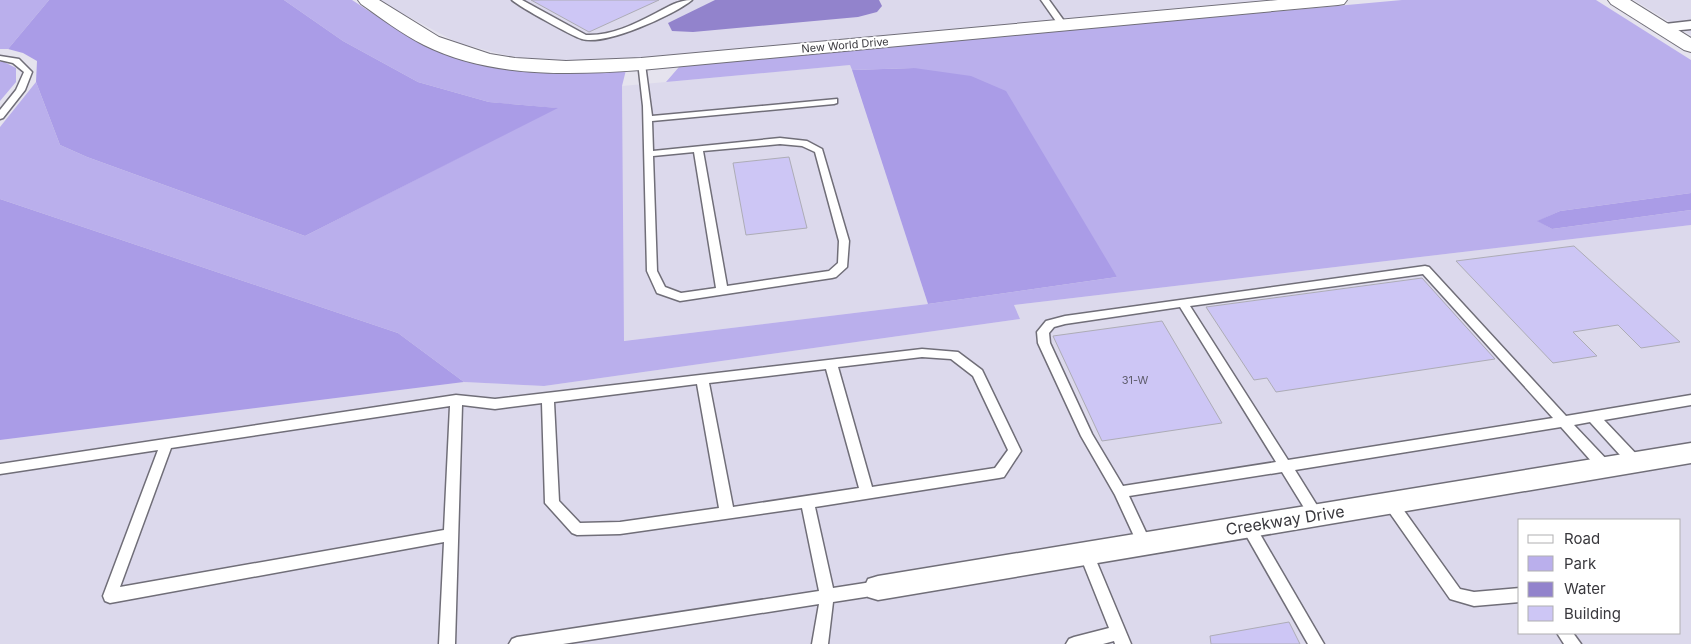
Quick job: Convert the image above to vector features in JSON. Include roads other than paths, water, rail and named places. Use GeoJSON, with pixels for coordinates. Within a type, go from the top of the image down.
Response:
{"type":"FeatureCollection","features":[{"type":"Feature","properties":{"kind":"street","name":"New World Drive"},"geometry":{"type":"LineString","coordinates":[[367,0],[421,35],[442,46],[471,54],[514,62],[575,67],[641,64],[1338,0]]}},
{"type":"Feature","properties":{"kind":"street"},"geometry":{"type":"LineString","coordinates":[[1617,0],[1691,46]]}},
{"type":"Feature","properties":{"kind":"street"},"geometry":{"type":"LineString","coordinates":[[1661,28],[1691,25]]}},
{"type":"Feature","properties":{"kind":"street","name":"Creekway Drive"},"geometry":{"type":"LineString","coordinates":[[878,588],[1691,452]]}},
{"type":"Feature","properties":{"kind":"lane"},"geometry":{"type":"LineString","coordinates":[[516,0],[584,37],[592,38],[620,32],[688,0]]}},
{"type":"Feature","properties":{"kind":"lane"},"geometry":{"type":"LineString","coordinates":[[1045,0],[1064,25]]}},
{"type":"Feature","properties":{"kind":"lane"},"geometry":{"type":"LineString","coordinates":[[0,58],[10,58],[22,63],[28,72],[26,80],[0,116]]}},
{"type":"Feature","properties":{"kind":"lane"},"geometry":{"type":"LineString","coordinates":[[641,64],[647,119],[648,154],[652,271],[661,290],[680,297],[832,274],[843,264],[844,241],[819,151],[804,143],[780,141],[648,154]]}},
{"type":"Feature","properties":{"kind":"lane"},"geometry":{"type":"LineString","coordinates":[[647,119],[834,101]]}},
{"type":"Feature","properties":{"kind":"lane"},"geometry":{"type":"LineString","coordinates":[[698,149],[722,291]]}},
{"type":"Feature","properties":{"kind":"lane"},"geometry":{"type":"LineString","coordinates":[[1144,543],[1120,492],[1087,436],[1044,343],[1043,332],[1050,324],[1065,320],[1182,303],[1425,270],[1605,467]]}},
{"type":"Feature","properties":{"kind":"lane"},"geometry":{"type":"LineString","coordinates":[[1182,303],[1316,515]]}},
{"type":"Feature","properties":{"kind":"lane"},"geometry":{"type":"LineString","coordinates":[[0,469],[456,400],[495,404],[922,353],[954,355],[978,373],[1015,451],[999,472],[807,502],[620,528],[577,529],[552,502],[548,398]]}},
{"type":"Feature","properties":{"kind":"lane"},"geometry":{"type":"LineString","coordinates":[[831,364],[867,493]]}},
{"type":"Feature","properties":{"kind":"lane"},"geometry":{"type":"LineString","coordinates":[[702,379],[727,513]]}},
{"type":"Feature","properties":{"kind":"lane"},"geometry":{"type":"LineString","coordinates":[[447,644],[456,400]]}},
{"type":"Feature","properties":{"kind":"lane"},"geometry":{"type":"LineString","coordinates":[[1120,492],[1691,400]]}},
{"type":"Feature","properties":{"kind":"lane"},"geometry":{"type":"LineString","coordinates":[[1593,417],[1635,462]]}},
{"type":"Feature","properties":{"kind":"lane"},"geometry":{"type":"LineString","coordinates":[[166,445],[110,596],[451,535]]}},
{"type":"Feature","properties":{"kind":"lane"},"geometry":{"type":"LineString","coordinates":[[807,502],[827,596],[820,644]]}},
{"type":"Feature","properties":{"kind":"lane"},"geometry":{"type":"LineString","coordinates":[[1390,502],[1455,594],[1474,599],[1518,595]]}},
{"type":"Feature","properties":{"kind":"lane"},"geometry":{"type":"LineString","coordinates":[[1248,526],[1316,644]]}},
{"type":"Feature","properties":{"kind":"lane"},"geometry":{"type":"LineString","coordinates":[[1074,644],[1120,638],[1086,553]]}},
{"type":"Feature","properties":{"kind":"lane"},"geometry":{"type":"LineString","coordinates":[[517,644],[878,588]]}},
{"type":"Feature","properties":{"kind":"lane"},"geometry":{"type":"LineString","coordinates":[[1565,634],[1573,644]]}},
{"type":"Feature","properties":{"kind":"water"},"geometry":{"type":"Polygon","coordinates":[[[715,0],[879,0],[882,6],[877,12],[858,17],[693,32],[672,31],[668,23],[715,0]]]}}]}
